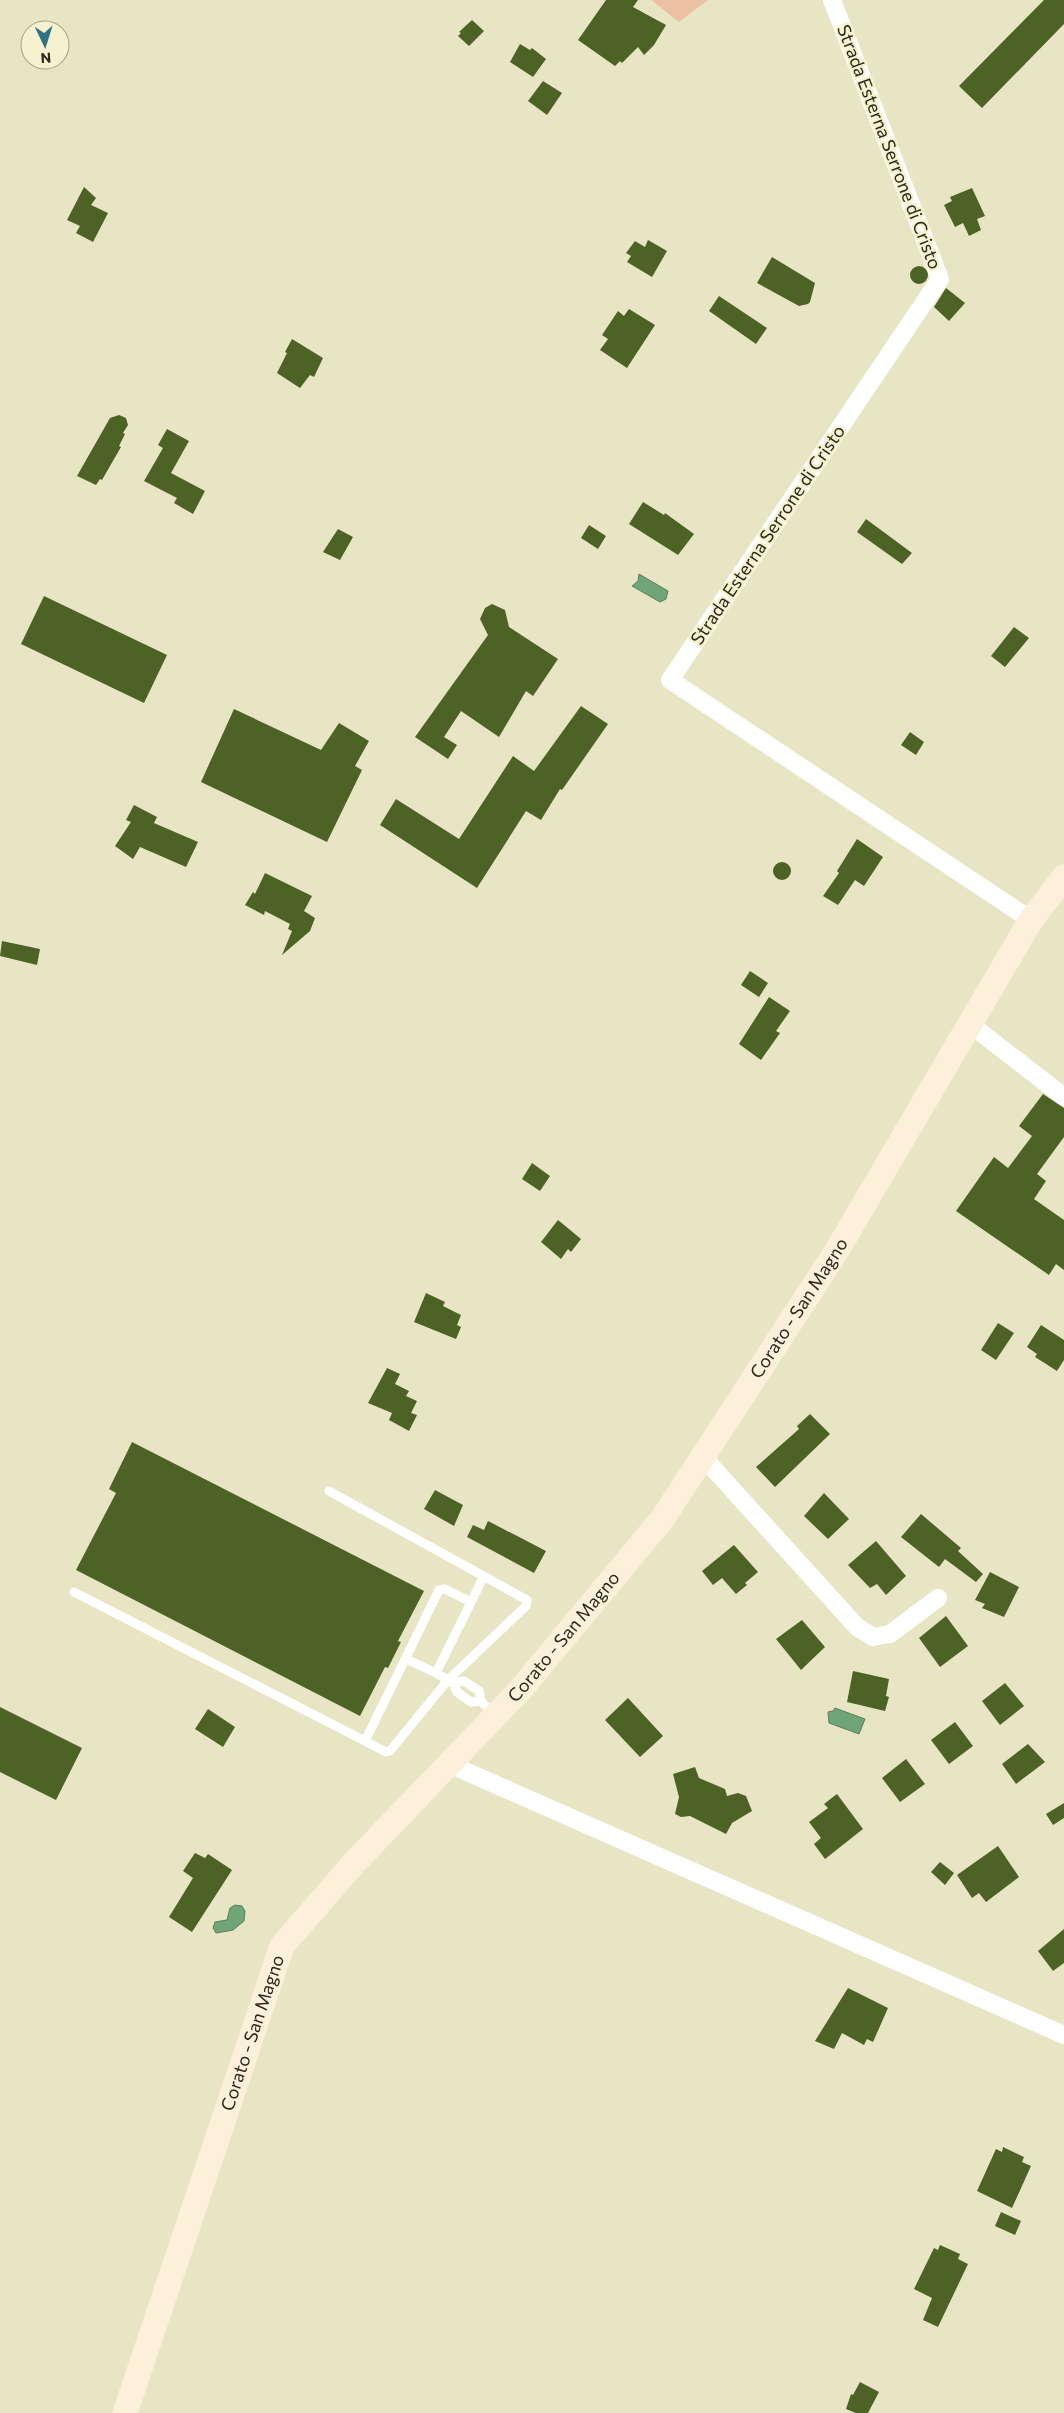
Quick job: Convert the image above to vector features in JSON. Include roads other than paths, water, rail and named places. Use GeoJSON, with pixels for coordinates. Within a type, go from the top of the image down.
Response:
{"type":"FeatureCollection","features":[{"type":"Feature","properties":{"kind":"main road","name":"Corato - San Magno"},"geometry":{"type":"LineString","coordinates":[[126,2413],[282,1946],[354,1863],[448,1764],[488,1708],[521,1689],[663,1518],[836,1252],[1031,920],[1064,877]]}},
{"type":"Feature","properties":{"kind":"street","name":"Strada Esterna Serrone di Cristo"},"geometry":{"type":"LineString","coordinates":[[832,0],[940,279],[670,680],[1031,920]]}},
{"type":"Feature","properties":{"kind":"street"},"geometry":{"type":"LineString","coordinates":[[970,1024],[1064,1097]]}},
{"type":"Feature","properties":{"kind":"street"},"geometry":{"type":"LineString","coordinates":[[703,1457],[857,1626],[873,1637],[890,1634],[938,1598]]}},
{"type":"Feature","properties":{"kind":"street"},"geometry":{"type":"LineString","coordinates":[[448,1764],[1064,2035]]}},
{"type":"Feature","properties":{"kind":"lane"},"geometry":{"type":"LineString","coordinates":[[74,1592],[386,1752],[390,1750],[451,1682],[526,1606],[527,1600],[329,1491]]}},
{"type":"Feature","properties":{"kind":"lane"},"geometry":{"type":"LineString","coordinates":[[436,1673],[484,1576]]}},
{"type":"Feature","properties":{"kind":"lane"},"geometry":{"type":"LineString","coordinates":[[365,1741],[439,1590],[445,1588],[471,1602]]}},
{"type":"Feature","properties":{"kind":"lane"},"geometry":{"type":"LineString","coordinates":[[406,1659],[451,1682],[457,1692],[471,1702],[488,1708]]}}]}
